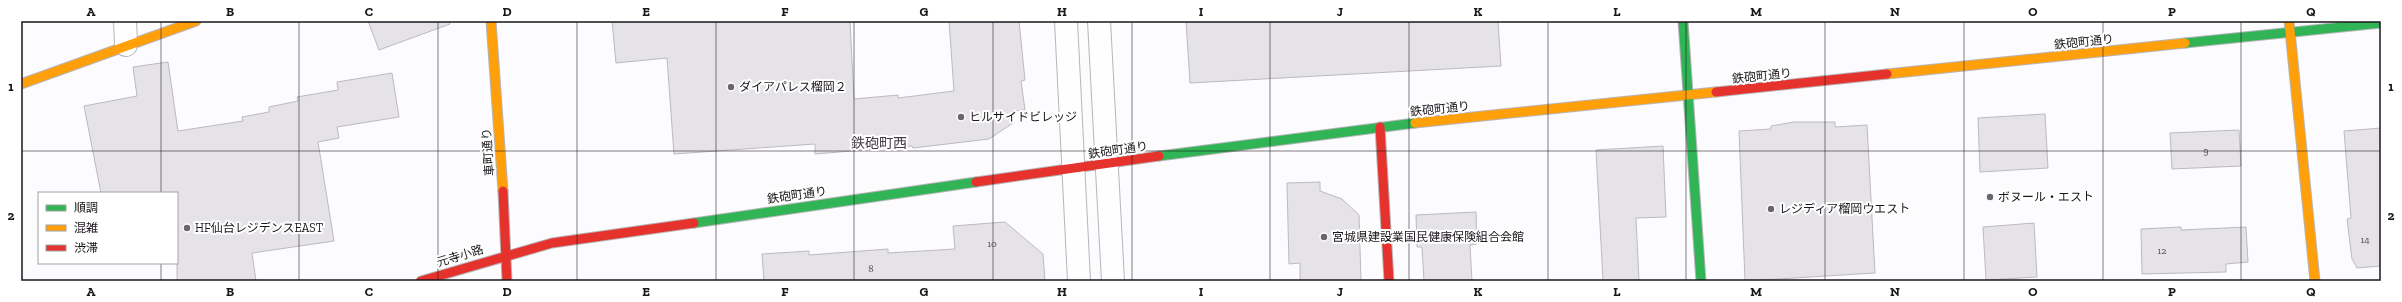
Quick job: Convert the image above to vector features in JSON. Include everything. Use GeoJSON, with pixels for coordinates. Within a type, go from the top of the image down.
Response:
{"type":"FeatureCollection","features":[{"type":"Feature","properties":{"kind":"street"},"geometry":{"type":"LineString","coordinates":[[125,21],[126,45]]}},
{"type":"Feature","properties":{"kind":"street"},"geometry":{"type":"LineString","coordinates":[[21,84],[196,21]]}},
{"type":"Feature","properties":{"kind":"street","name":"車町通り"},"geometry":{"type":"LineString","coordinates":[[491,21],[507,281]]}},
{"type":"Feature","properties":{"kind":"street"},"geometry":{"type":"LineString","coordinates":[[1066,21],[1079,281]]}},
{"type":"Feature","properties":{"kind":"street"},"geometry":{"type":"LineString","coordinates":[[1099,21],[1113,281]]}},
{"type":"Feature","properties":{"kind":"street"},"geometry":{"type":"LineString","coordinates":[[1684,21],[1701,281]]}},
{"type":"Feature","properties":{"kind":"street"},"geometry":{"type":"LineString","coordinates":[[2288,21],[2315,281]]}},
{"type":"Feature","properties":{"kind":"street","name":"鉄砲町通り"},"geometry":{"type":"LineString","coordinates":[[506,255],[552,243],[1107,163],[1380,127],[2381,23]]}},
{"type":"Feature","properties":{"kind":"street"},"geometry":{"type":"LineString","coordinates":[[1380,127],[1389,281]]}},
{"type":"Feature","properties":{"kind":"street","name":"元寺小路"},"geometry":{"type":"LineString","coordinates":[[422,281],[506,255]]}},
{"type":"Feature","properties":{"kind":"building"},"geometry":{"type":"Polygon","coordinates":[[[368,21],[450,21],[450,24],[379,50],[368,21]]]}},
{"type":"Feature","properties":{"kind":"building"},"geometry":{"type":"Polygon","coordinates":[[[612,21],[850,21],[854,99],[898,95],[898,98],[954,91],[949,21],[1019,21],[1025,80],[1021,81],[1025,110],[1012,111],[1013,123],[989,139],[913,148],[912,146],[815,154],[815,144],[674,154],[667,58],[616,63],[612,21]]]}},
{"type":"Feature","properties":{"kind":"building"},"geometry":{"type":"Polygon","coordinates":[[[1186,21],[1498,21],[1501,66],[1190,83],[1186,21]]]}},
{"type":"Feature","properties":{"kind":"building"},"geometry":{"type":"Polygon","coordinates":[[[168,62],[178,131],[243,121],[242,117],[269,112],[269,107],[298,101],[297,97],[338,90],[337,82],[392,73],[399,117],[337,127],[339,138],[318,142],[334,241],[252,253],[256,281],[177,281],[178,192],[101,192],[84,106],[137,96],[133,67],[168,62]]]}},
{"type":"Feature","properties":{"kind":"building"},"geometry":{"type":"Polygon","coordinates":[[[2045,114],[2048,168],[1980,172],[1978,118],[2045,114]]]}},
{"type":"Feature","properties":{"kind":"building"},"geometry":{"type":"Polygon","coordinates":[[[1794,122],[1835,122],[1835,127],[1867,125],[1875,273],[1745,281],[1739,131],[1771,129],[1771,126],[1794,122]]]}},
{"type":"Feature","properties":{"kind":"building"},"geometry":{"type":"Polygon","coordinates":[[[2381,128],[2381,266],[2357,268],[2352,259],[2347,219],[2351,218],[2344,131],[2381,128]]]}},
{"type":"Feature","properties":{"kind":"building"},"geometry":{"type":"Polygon","coordinates":[[[2239,130],[2241,166],[2172,169],[2170,133],[2239,130]]]}},
{"type":"Feature","properties":{"kind":"building"},"geometry":{"type":"Polygon","coordinates":[[[1663,146],[1666,217],[1636,218],[1639,281],[1603,281],[1596,150],[1663,146]]]}},
{"type":"Feature","properties":{"kind":"building","name":"宮城県建設業国民健康保険組合会館"},"geometry":{"type":"Polygon","coordinates":[[[1320,182],[1320,191],[1342,199],[1359,215],[1361,281],[1300,281],[1300,263],[1289,264],[1287,183],[1320,182]]]}},
{"type":"Feature","properties":{"kind":"building"},"geometry":{"type":"Polygon","coordinates":[[[1476,212],[1477,244],[1470,245],[1472,281],[1424,281],[1422,247],[1417,247],[1416,215],[1476,212]]]}},
{"type":"Feature","properties":{"kind":"building"},"geometry":{"type":"Polygon","coordinates":[[[1005,222],[1043,254],[1045,281],[764,281],[762,254],[809,251],[809,255],[888,249],[888,253],[955,249],[953,226],[1005,222]]]}},
{"type":"Feature","properties":{"kind":"building"},"geometry":{"type":"Polygon","coordinates":[[[2034,223],[2037,277],[1986,280],[1983,227],[2034,223]]]}},
{"type":"Feature","properties":{"kind":"building"},"geometry":{"type":"Polygon","coordinates":[[[2181,227],[2181,230],[2246,227],[2248,262],[2226,264],[2226,272],[2142,274],[2141,229],[2181,227]]]}},
{"type":"Feature","properties":{"kind":"traffic: fast"},"geometry":{"type":"LineString","coordinates":[[1683,21],[1701,281]]}},
{"type":"Feature","properties":{"kind":"traffic: fast"},"geometry":{"type":"LineString","coordinates":[[2185,43],[2381,23]]}},
{"type":"Feature","properties":{"kind":"traffic: fast"},"geometry":{"type":"LineString","coordinates":[[1159,156],[1415,123]]}},
{"type":"Feature","properties":{"kind":"traffic: fast"},"geometry":{"type":"LineString","coordinates":[[694,223],[976,182]]}},
{"type":"Feature","properties":{"kind":"traffic: slow"},"geometry":{"type":"LineString","coordinates":[[21,84],[196,21]]}},
{"type":"Feature","properties":{"kind":"traffic: slow"},"geometry":{"type":"LineString","coordinates":[[491,21],[503,191]]}},
{"type":"Feature","properties":{"kind":"traffic: slow"},"geometry":{"type":"LineString","coordinates":[[2289,21],[2315,281]]}},
{"type":"Feature","properties":{"kind":"traffic: slow"},"geometry":{"type":"LineString","coordinates":[[1887,74],[2185,43]]}},
{"type":"Feature","properties":{"kind":"traffic: slow"},"geometry":{"type":"LineString","coordinates":[[1415,123],[1716,92]]}},
{"type":"Feature","properties":{"kind":"traffic: jam"},"geometry":{"type":"LineString","coordinates":[[1716,92],[1887,74]]}},
{"type":"Feature","properties":{"kind":"traffic: jam"},"geometry":{"type":"LineString","coordinates":[[1380,127],[1389,281]]}},
{"type":"Feature","properties":{"kind":"traffic: jam"},"geometry":{"type":"LineString","coordinates":[[976,182],[1159,156]]}},
{"type":"Feature","properties":{"kind":"traffic: jam"},"geometry":{"type":"LineString","coordinates":[[503,191],[507,281]]}},
{"type":"Feature","properties":{"kind":"traffic: jam"},"geometry":{"type":"LineString","coordinates":[[421,281],[552,243],[694,223]]}},
{"type":"Feature","properties":{"kind":"place","name":"ダイアパレス榴岡２"},"geometry":{"type":"Point","coordinates":[731,87]}},
{"type":"Feature","properties":{"kind":"place","name":"ヒルサイドビレッジ"},"geometry":{"type":"Point","coordinates":[961,117]}},
{"type":"Feature","properties":{"kind":"place","name":"ボヌール・エスト"},"geometry":{"type":"Point","coordinates":[1990,197]}},
{"type":"Feature","properties":{"kind":"place","name":"レジディア榴岡ウエスト"},"geometry":{"type":"Point","coordinates":[1771,209]}},
{"type":"Feature","properties":{"kind":"place","name":"HF仙台レジデンスEAST"},"geometry":{"type":"Point","coordinates":[187,228]}},
{"type":"Feature","properties":{"kind":"place","name":"宮城県建設業国民健康保険組合会館"},"geometry":{"type":"Point","coordinates":[1324,237]}},
{"type":"Feature","properties":{"kind":"district","name":"鉄砲町西"},"geometry":{"type":"Point","coordinates":[879,143]}}]}
